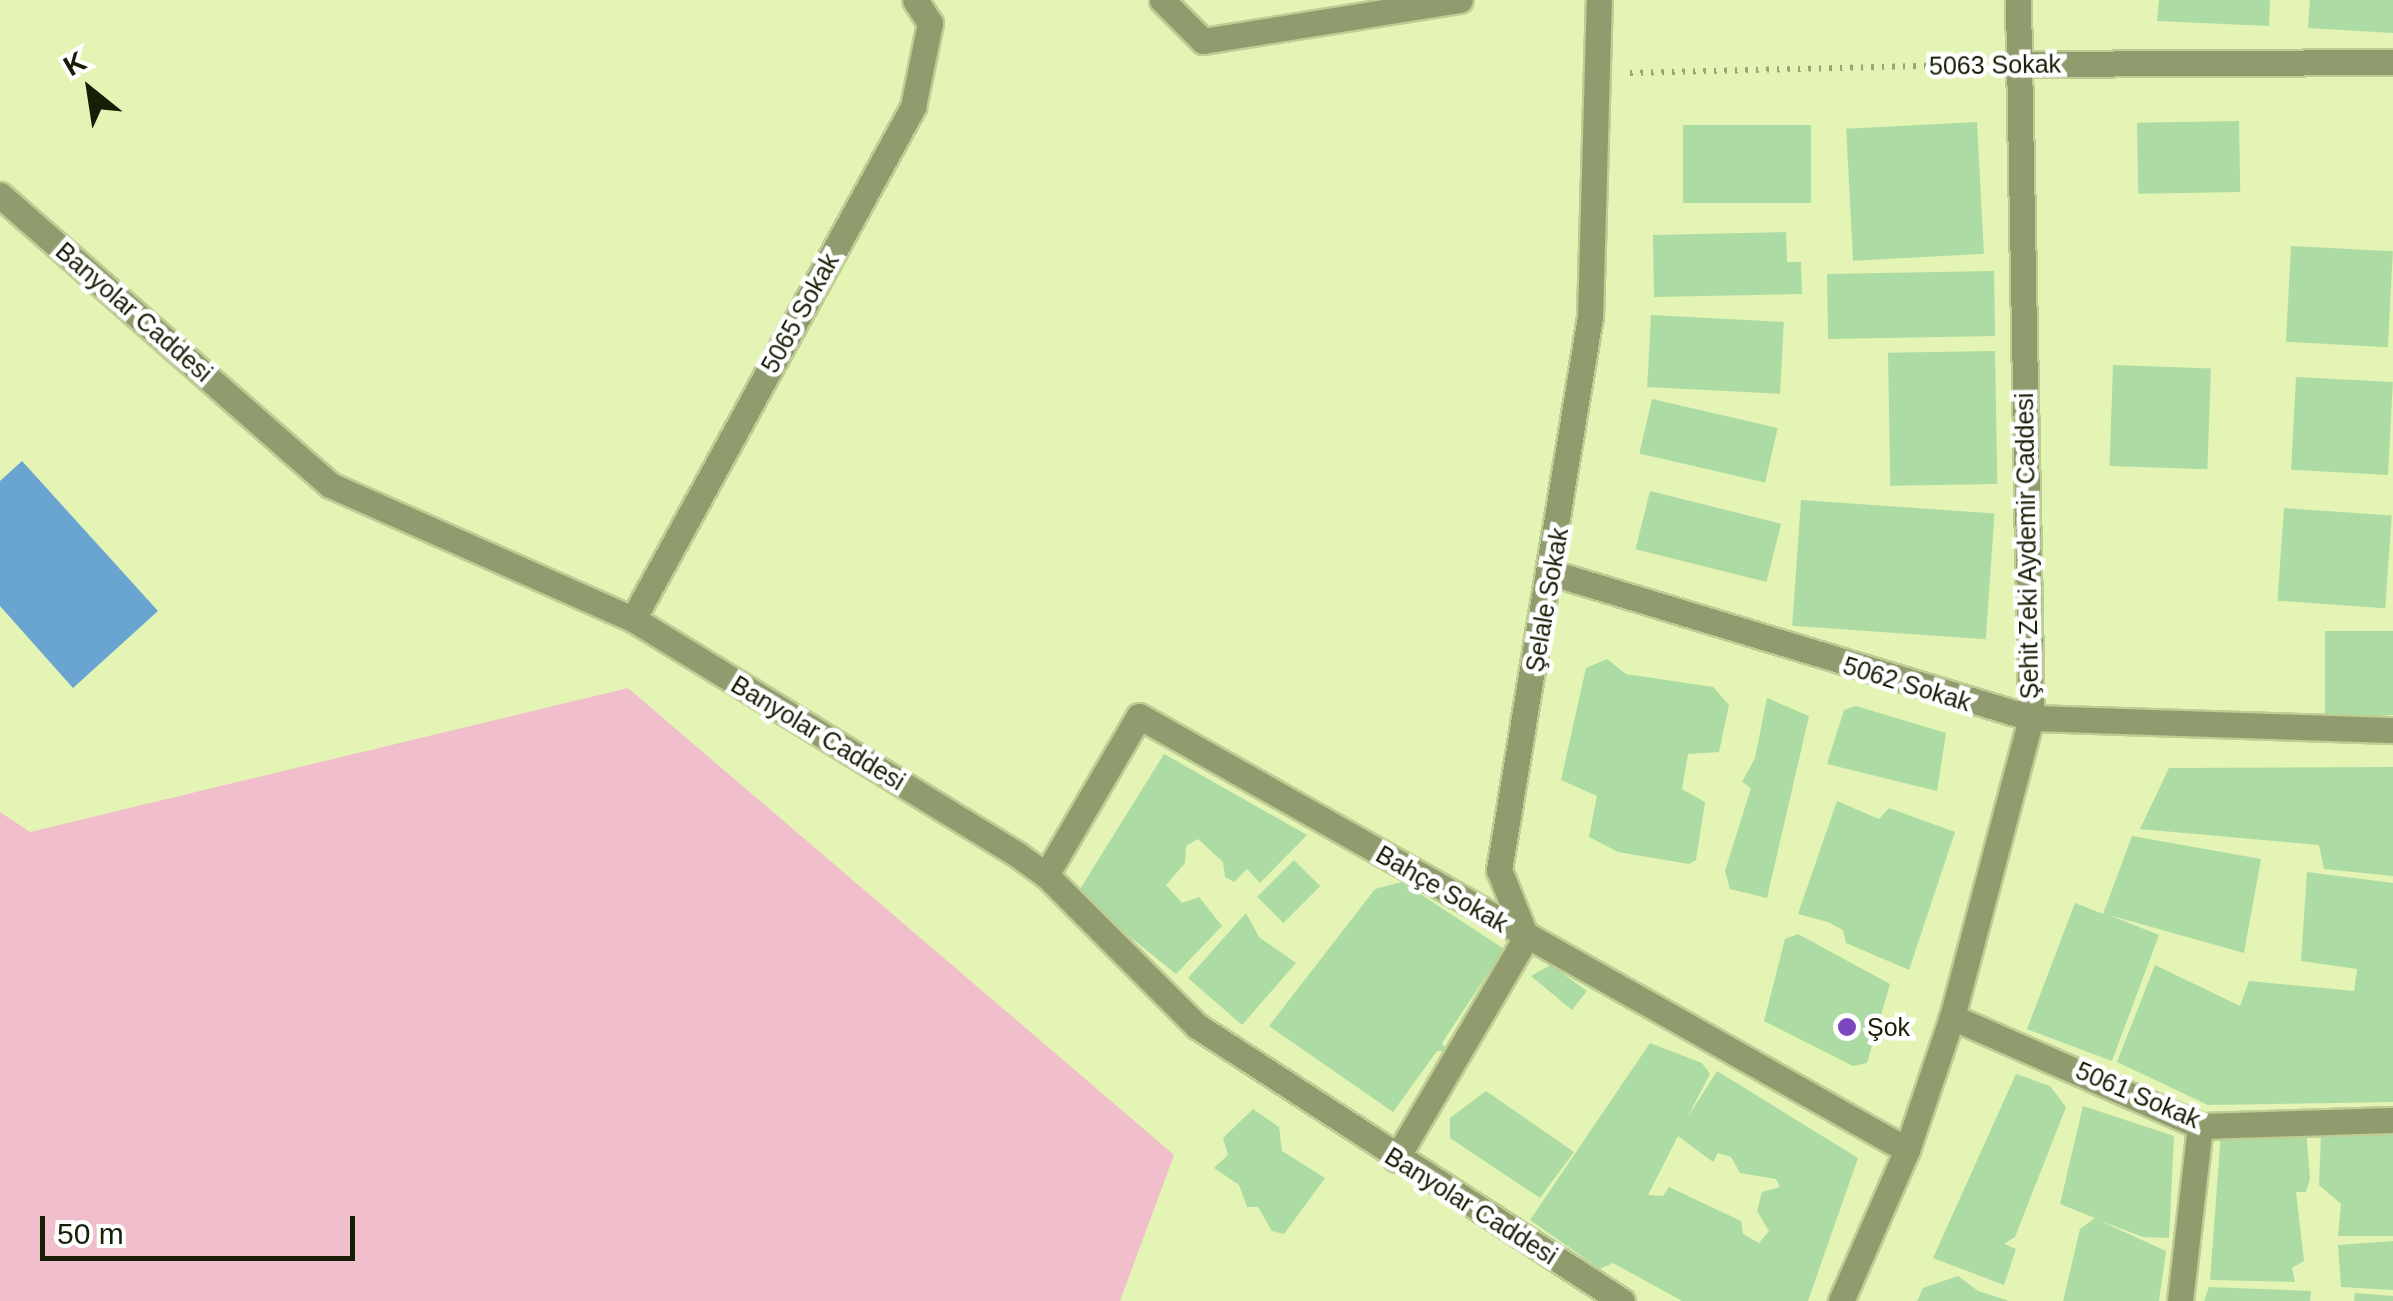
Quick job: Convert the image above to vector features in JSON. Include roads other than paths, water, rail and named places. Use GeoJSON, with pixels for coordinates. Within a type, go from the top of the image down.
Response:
{"type":"FeatureCollection","features":[{"type":"Feature","properties":{"kind":"street","name":"5065 Sokak"},"geometry":{"type":"LineString","coordinates":[[633,619],[913,107],[930,23],[915,0]]}},
{"type":"Feature","properties":{"kind":"street"},"geometry":{"type":"LineString","coordinates":[[1162,0],[1203,41],[1460,0]]}},
{"type":"Feature","properties":{"kind":"street","name":"Şelale Sokak"},"geometry":{"type":"LineString","coordinates":[[1526,937],[1499,870],[1552,573],[1590,317],[1600,0]]}},
{"type":"Feature","properties":{"kind":"street","name":"Şehit Zeki Aydemir Caddesi"},"geometry":{"type":"LineString","coordinates":[[1841,1301],[1906,1150],[1952,1017],[2031,718],[2018,0]]}},
{"type":"Feature","properties":{"kind":"street","name":"5063 Sokak"},"geometry":{"type":"LineString","coordinates":[[2019,64],[2393,62]]}},
{"type":"Feature","properties":{"kind":"street","name":"Banyolar Caddesi"},"geometry":{"type":"LineString","coordinates":[[0,195],[330,485],[633,619],[1046,875],[1198,1026],[1396,1159],[1622,1301]]}},
{"type":"Feature","properties":{"kind":"street","name":"5062 Sokak"},"geometry":{"type":"LineString","coordinates":[[1552,573],[2031,718],[2393,730]]}},
{"type":"Feature","properties":{"kind":"street","name":"Bahçe Sokak"},"geometry":{"type":"LineString","coordinates":[[1046,875],[1139,716],[1906,1150]]}},
{"type":"Feature","properties":{"kind":"street"},"geometry":{"type":"LineString","coordinates":[[1396,1159],[1526,937]]}},
{"type":"Feature","properties":{"kind":"street","name":"5061 Sokak"},"geometry":{"type":"LineString","coordinates":[[1952,1017],[2200,1126],[2393,1120]]}},
{"type":"Feature","properties":{"kind":"street"},"geometry":{"type":"LineString","coordinates":[[2180,1301],[2200,1126]]}},
{"type":"Feature","properties":{"kind":"water"},"geometry":{"type":"Polygon","coordinates":[[[22,461],[158,611],[73,688],[0,606],[0,481],[22,461]]]}},
{"type":"Feature","properties":{"kind":"place","name":"Şok"},"geometry":{"type":"Point","coordinates":[1847,1027]}}]}
